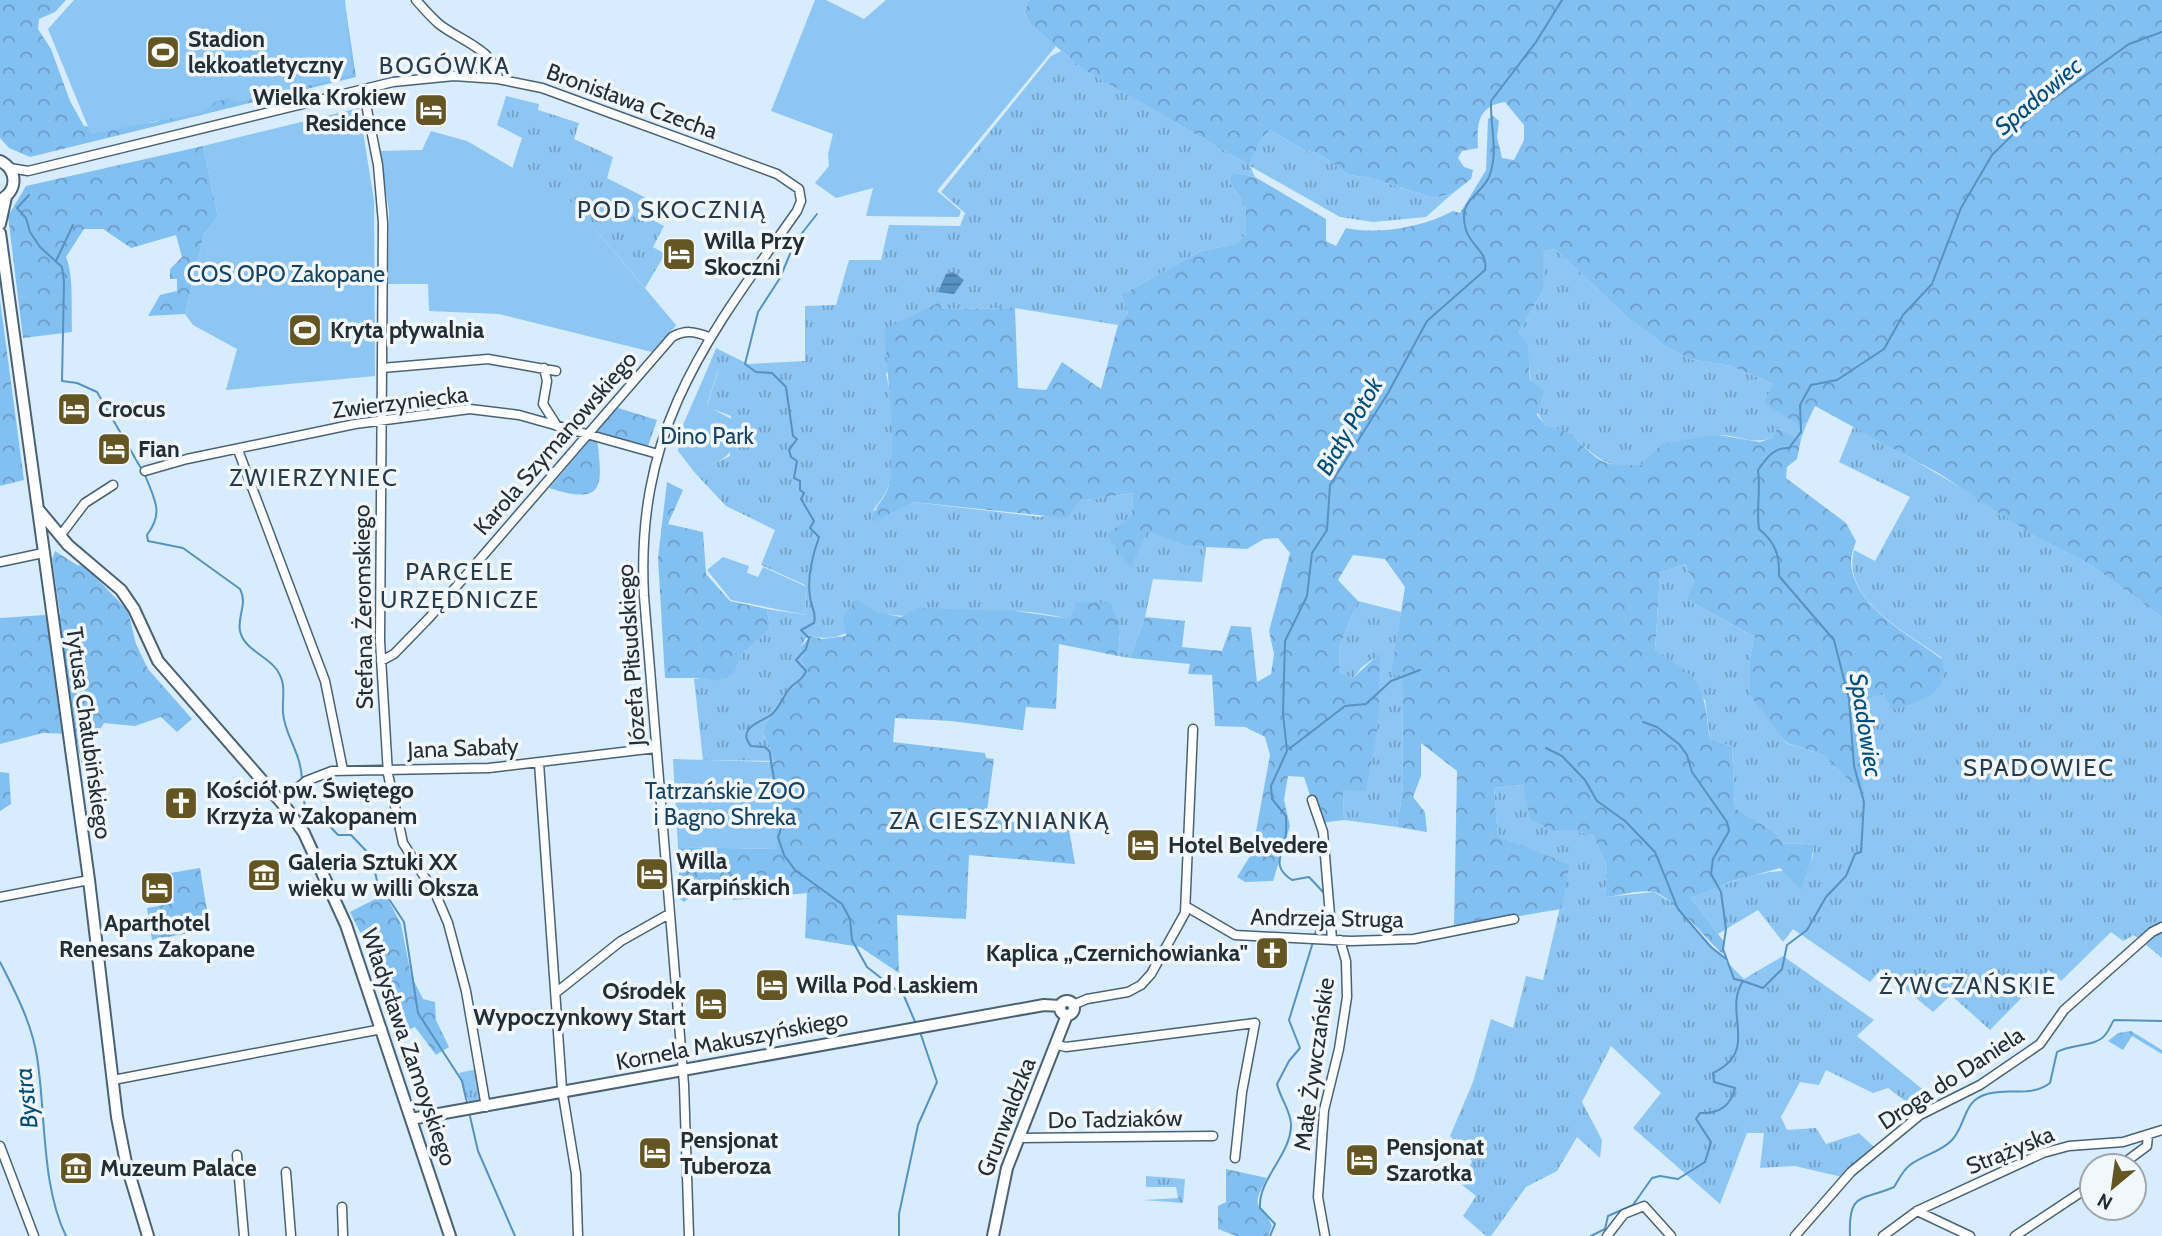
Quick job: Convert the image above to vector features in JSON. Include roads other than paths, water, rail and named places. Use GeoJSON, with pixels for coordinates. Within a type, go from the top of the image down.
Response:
{"type":"FeatureCollection","features":[{"type":"Feature","properties":{"kind":"street"},"geometry":{"type":"LineString","coordinates":[[416,0],[439,24],[487,57],[496,68],[498,79]]}},
{"type":"Feature","properties":{"kind":"street","name":"Bronisława Czecha"},"geometry":{"type":"LineString","coordinates":[[10,168],[28,171],[363,89],[421,78],[498,79],[560,94],[778,174],[796,184],[801,196]]}},
{"type":"Feature","properties":{"kind":"street","name":"Stefana Żeromskiego"},"geometry":{"type":"LineString","coordinates":[[363,89],[381,191],[381,661],[388,770],[403,843],[436,895],[448,923],[469,1007],[480,1108]]}},
{"type":"Feature","properties":{"kind":"street"},"geometry":{"type":"LineString","coordinates":[[0,161],[10,168],[14,184],[3,198],[0,224]]}},
{"type":"Feature","properties":{"kind":"street","name":"Bronisława Czecha"},"geometry":{"type":"LineString","coordinates":[[14,184],[28,171]]}},
{"type":"Feature","properties":{"kind":"street","name":"Józefa Piłsudskiego"},"geometry":{"type":"LineString","coordinates":[[689,1236],[682,1070],[643,573],[647,511],[658,454],[681,388],[709,337],[797,211],[801,196]]}},
{"type":"Feature","properties":{"kind":"street","name":"Tytusa Chałubińskiego"},"geometry":{"type":"LineString","coordinates":[[0,233],[89,880],[113,1080],[127,1163],[148,1236]]}},
{"type":"Feature","properties":{"kind":"street","name":"Karola Szymanowskiego"},"geometry":{"type":"LineString","coordinates":[[381,661],[394,654],[429,618],[671,337],[682,332],[694,332],[709,337]]}},
{"type":"Feature","properties":{"kind":"street"},"geometry":{"type":"LineString","coordinates":[[382,368],[488,359],[556,371]]}},
{"type":"Feature","properties":{"kind":"street"},"geometry":{"type":"LineString","coordinates":[[544,368],[547,381],[543,404],[557,426]]}},
{"type":"Feature","properties":{"kind":"street","name":"Zwierzyniecka"},"geometry":{"type":"LineString","coordinates":[[145,471],[187,459],[380,421],[470,410],[519,415],[658,454]]}},
{"type":"Feature","properties":{"kind":"street"},"geometry":{"type":"LineString","coordinates":[[238,450],[325,681],[343,770]]}},
{"type":"Feature","properties":{"kind":"street"},"geometry":{"type":"LineString","coordinates":[[60,536],[85,503],[113,485]]}},
{"type":"Feature","properties":{"kind":"street","name":"Władysława Zamoyskiego"},"geometry":{"type":"LineString","coordinates":[[37,508],[68,545],[121,590],[134,609],[158,661],[280,802],[304,834],[339,907],[450,1236]]}},
{"type":"Feature","properties":{"kind":"street","name":"Władysława Zamoyskiego"},"geometry":{"type":"LineString","coordinates":[[41,539],[55,538],[68,545]]}},
{"type":"Feature","properties":{"kind":"street"},"geometry":{"type":"LineString","coordinates":[[0,562],[43,553]]}},
{"type":"Feature","properties":{"kind":"street"},"geometry":{"type":"LineString","coordinates":[[1067,1009],[1085,999],[1128,992],[1141,985],[1152,974],[1187,907],[1193,729]]}},
{"type":"Feature","properties":{"kind":"street","name":"Jana Sabały"},"geometry":{"type":"LineString","coordinates":[[280,802],[310,779],[343,770],[489,768],[656,748]]}},
{"type":"Feature","properties":{"kind":"street"},"geometry":{"type":"LineString","coordinates":[[540,763],[564,1094],[576,1174],[579,1236]]}},
{"type":"Feature","properties":{"kind":"street","name":"Małe Żywczańskie"},"geometry":{"type":"LineString","coordinates":[[1312,800],[1324,832],[1336,940],[1346,961],[1347,998],[1324,1110],[1318,1197],[1325,1236]]}},
{"type":"Feature","properties":{"kind":"street"},"geometry":{"type":"LineString","coordinates":[[0,897],[89,880]]}},
{"type":"Feature","properties":{"kind":"street","name":"Andrzeja Struga"},"geometry":{"type":"LineString","coordinates":[[1187,907],[1235,935],[1336,940],[1404,940],[1514,919]]}},
{"type":"Feature","properties":{"kind":"street"},"geometry":{"type":"LineString","coordinates":[[558,991],[621,940],[669,914]]}},
{"type":"Feature","properties":{"kind":"street","name":"Droga do Daniela"},"geometry":{"type":"LineString","coordinates":[[1795,1236],[1825,1199],[1860,1164],[1920,1115],[1980,1085],[2040,1044],[2072,1002],[2152,932],[2162,928]]}},
{"type":"Feature","properties":{"kind":"street","name":"Kornela Makuszyńskiego"},"geometry":{"type":"LineString","coordinates":[[411,1119],[564,1094],[1044,1005],[1067,1009]]}},
{"type":"Feature","properties":{"kind":"street","name":"Grunwaldzka"},"geometry":{"type":"LineString","coordinates":[[993,1236],[1001,1188],[1056,1045],[1067,1009]]}},
{"type":"Feature","properties":{"kind":"street"},"geometry":{"type":"LineString","coordinates":[[1056,1045],[1092,1045],[1255,1023],[1242,1092],[1235,1158]]}},
{"type":"Feature","properties":{"kind":"street"},"geometry":{"type":"LineString","coordinates":[[113,1080],[382,1030]]}},
{"type":"Feature","properties":{"kind":"street","name":"Strążyska"},"geometry":{"type":"LineString","coordinates":[[1883,1236],[1917,1211],[2050,1151],[2123,1142],[2162,1130]]}},
{"type":"Feature","properties":{"kind":"street"},"geometry":{"type":"LineString","coordinates":[[2139,1152],[2147,1146],[2148,1135]]}},
{"type":"Feature","properties":{"kind":"street","name":"Do Tadziaków"},"geometry":{"type":"LineString","coordinates":[[1018,1138],[1213,1136]]}},
{"type":"Feature","properties":{"kind":"street"},"geometry":{"type":"LineString","coordinates":[[0,1146],[34,1236]]}},
{"type":"Feature","properties":{"kind":"street"},"geometry":{"type":"LineString","coordinates":[[237,1155],[244,1236]]}},
{"type":"Feature","properties":{"kind":"street"},"geometry":{"type":"LineString","coordinates":[[286,1172],[291,1236]]}},
{"type":"Feature","properties":{"kind":"street"},"geometry":{"type":"LineString","coordinates":[[2015,1236],[2078,1194]]}},
{"type":"Feature","properties":{"kind":"street"},"geometry":{"type":"LineString","coordinates":[[1607,1236],[1624,1214],[1644,1206],[1671,1236]]}},
{"type":"Feature","properties":{"kind":"street"},"geometry":{"type":"LineString","coordinates":[[342,1207],[343,1236]]}},
{"type":"Feature","properties":{"kind":"street"},"geometry":{"type":"LineString","coordinates":[[1917,1211],[1970,1236]]}},
{"type":"Feature","properties":{"kind":"waterway","name":"Biały Potok"},"geometry":{"type":"LineString","coordinates":[[1324,893],[1309,877],[1292,880],[1280,866],[1286,816],[1272,799],[1271,786],[1287,751],[1283,714],[1285,641],[1307,596],[1312,553],[1327,530],[1330,485],[1388,393],[1427,321],[1485,270],[1484,257],[1465,228],[1464,211],[1486,183],[1492,168],[1494,149],[1491,101],[1536,42],[1562,0]]}},
{"type":"Feature","properties":{"kind":"waterway","name":"Spadowiec"},"geometry":{"type":"LineString","coordinates":[[1591,1236],[1605,1229],[1608,1216],[1633,1205],[1652,1178],[1660,1176],[1678,1179],[1705,1162],[1711,1142],[1696,1119],[1700,1113],[1723,1108],[1733,1094],[1735,1088],[1714,1082],[1713,1073],[1727,1064],[1735,1053],[1738,1042],[1736,1006],[1743,981],[1763,988],[1782,969],[1787,945],[1807,930],[1826,897],[1846,876],[1855,854],[1861,852],[1864,802],[1854,766],[1849,699],[1834,640],[1779,576],[1779,562],[1775,550],[1759,529],[1758,470],[1774,452],[1789,448],[1801,432],[1800,405],[1811,385],[1837,380],[1884,349],[1903,315],[1932,284],[1961,208],[1992,155],[2039,109],[2129,44],[2162,32]]}},
{"type":"Feature","properties":{"kind":"waterway"},"geometry":{"type":"LineString","coordinates":[[29,195],[17,208],[26,218],[30,232],[40,247],[62,267],[62,381],[77,383],[97,392],[142,470]]}},
{"type":"Feature","properties":{"kind":"waterway"},"geometry":{"type":"LineString","coordinates":[[817,214],[795,242],[780,278],[758,312],[745,364],[756,372],[772,373],[786,387],[793,436],[797,439],[789,450],[791,457],[797,461],[794,478],[800,481],[800,490],[804,493],[801,499],[814,521],[810,528],[819,537],[809,582],[815,619],[814,623],[801,630],[809,638],[806,649],[796,660],[806,671],[805,674],[788,690],[774,712],[752,726],[746,735],[751,746],[765,747],[770,752],[780,809],[781,829],[778,837],[784,855],[795,870],[842,904],[850,919],[852,940],[867,967],[904,996],[916,1024]]}},
{"type":"Feature","properties":{"kind":"waterway"},"geometry":{"type":"LineString","coordinates":[[56,261],[73,225]]}},
{"type":"Feature","properties":{"kind":"waterway"},"geometry":{"type":"LineString","coordinates":[[145,475],[156,506],[155,520],[147,535],[148,541],[183,548],[240,589],[243,600],[240,620],[242,638],[273,665],[280,675],[284,720],[299,760],[302,780]]}},
{"type":"Feature","properties":{"kind":"waterway"},"geometry":{"type":"LineString","coordinates":[[1289,749],[1345,706],[1366,704],[1391,681],[1420,670]]}},
{"type":"Feature","properties":{"kind":"waterway"},"geometry":{"type":"LineString","coordinates":[[1643,722],[1657,727],[1679,744],[1687,755],[1692,772],[1727,822],[1729,831],[1713,859],[1711,874],[1721,892],[1726,929],[1723,949],[1734,979],[1743,981]]}},
{"type":"Feature","properties":{"kind":"waterway"},"geometry":{"type":"LineString","coordinates":[[1546,748],[1562,756],[1585,780],[1597,801],[1625,821],[1655,852],[1678,909],[1711,947],[1726,959]]}},
{"type":"Feature","properties":{"kind":"waterway"},"geometry":{"type":"LineString","coordinates":[[303,789],[305,809],[325,821],[338,835],[351,835],[372,857],[377,881],[404,922],[418,1013],[462,1081],[467,1103]]}},
{"type":"Feature","properties":{"kind":"waterway","name":"Biały Potok"},"geometry":{"type":"LineString","coordinates":[[1314,936],[1325,913],[1325,899]]}},
{"type":"Feature","properties":{"kind":"waterway","name":"Biały Potok"},"geometry":{"type":"LineString","coordinates":[[1270,1236],[1275,1224],[1260,1208],[1261,1197],[1285,1147],[1291,1126],[1290,1116],[1277,1084],[1289,1061],[1300,1048],[1289,1020],[1313,942]]}},
{"type":"Feature","properties":{"kind":"waterway","name":"Bystra"},"geometry":{"type":"LineString","coordinates":[[0,962],[22,1008],[35,1045],[48,1172],[58,1216],[66,1236]]}},
{"type":"Feature","properties":{"kind":"waterway"},"geometry":{"type":"LineString","coordinates":[[1850,1236],[1850,1222],[1855,1204],[1865,1197],[1894,1187],[1910,1165],[1948,1144],[1957,1134],[1969,1107],[1979,1097],[1995,1092],[2035,1090],[2050,1083],[2057,1052],[2096,1042],[2114,1020],[2162,1021]]}},
{"type":"Feature","properties":{"kind":"waterway"},"geometry":{"type":"LineString","coordinates":[[899,1236],[899,1214],[918,1125],[937,1082],[920,1032]]}},
{"type":"Feature","properties":{"kind":"waterway"},"geometry":{"type":"LineString","coordinates":[[469,1112],[478,1151],[515,1236]]}},
{"type":"Feature","properties":{"kind":"place","name":"Stadion lekkoatletyczny"},"geometry":{"type":"Point","coordinates":[163,52]}},
{"type":"Feature","properties":{"kind":"place","name":"Wielka Krokiew Residence"},"geometry":{"type":"Point","coordinates":[431,110]}},
{"type":"Feature","properties":{"kind":"place","name":"Willa Przy Skoczni"},"geometry":{"type":"Point","coordinates":[679,254]}},
{"type":"Feature","properties":{"kind":"place","name":"Kryta pływalnia"},"geometry":{"type":"Point","coordinates":[305,330]}},
{"type":"Feature","properties":{"kind":"place","name":"Crocus"},"geometry":{"type":"Point","coordinates":[74,409]}},
{"type":"Feature","properties":{"kind":"place","name":"Fian"},"geometry":{"type":"Point","coordinates":[114,449]}},
{"type":"Feature","properties":{"kind":"place","name":"Kościół pw. Świętego Krzyża w Zakopanem"},"geometry":{"type":"Point","coordinates":[181,803]}},
{"type":"Feature","properties":{"kind":"place","name":"Hotel Belvedere"},"geometry":{"type":"Point","coordinates":[1143,845]}},
{"type":"Feature","properties":{"kind":"place","name":"Willa Karpińskich"},"geometry":{"type":"Point","coordinates":[652,874]}},
{"type":"Feature","properties":{"kind":"place","name":"Galeria Sztuki XX wieku w willi Oksza"},"geometry":{"type":"Point","coordinates":[264,875]}},
{"type":"Feature","properties":{"kind":"place","name":"Aparthotel Renesans Zakopane"},"geometry":{"type":"Point","coordinates":[157,888]}},
{"type":"Feature","properties":{"kind":"place","name":"Kaplica „Czernichowianka\""},"geometry":{"type":"Point","coordinates":[1272,953]}},
{"type":"Feature","properties":{"kind":"place","name":"Willa Pod Laskiem"},"geometry":{"type":"Point","coordinates":[772,985]}},
{"type":"Feature","properties":{"kind":"place","name":"Ośrodek Wypoczynkowy Start"},"geometry":{"type":"Point","coordinates":[711,1004]}},
{"type":"Feature","properties":{"kind":"place","name":"Pensjonat Tuberoza"},"geometry":{"type":"Point","coordinates":[655,1153]}},
{"type":"Feature","properties":{"kind":"place","name":"Pensjonat Szarotka"},"geometry":{"type":"Point","coordinates":[1362,1160]}},
{"type":"Feature","properties":{"kind":"place","name":"Muzeum Palace"},"geometry":{"type":"Point","coordinates":[76,1168]}},
{"type":"Feature","properties":{"kind":"district","name":"BOGÓWKA"},"geometry":{"type":"Point","coordinates":[445,65]}},
{"type":"Feature","properties":{"kind":"district","name":"POD SKOCZNIĄ"},"geometry":{"type":"Point","coordinates":[672,209]}},
{"type":"Feature","properties":{"kind":"district","name":"ZWIERZYNIEC"},"geometry":{"type":"Point","coordinates":[314,477]}},
{"type":"Feature","properties":{"kind":"district","name":"PARCELE URZĘDNICZE"},"geometry":{"type":"Point","coordinates":[460,585]}},
{"type":"Feature","properties":{"kind":"district","name":"SPADOWIEC"},"geometry":{"type":"Point","coordinates":[2039,767]}},
{"type":"Feature","properties":{"kind":"district","name":"ZA CIESZYNIANKĄ"},"geometry":{"type":"Point","coordinates":[1000,820]}},
{"type":"Feature","properties":{"kind":"district","name":"ŻYWCZAŃSKIE"},"geometry":{"type":"Point","coordinates":[1968,985]}},
{"type":"Feature","properties":{"kind":"park label","name":"COS OPO Zakopane"},"geometry":{"type":"Point","coordinates":[286,274]}},
{"type":"Feature","properties":{"kind":"park label","name":"Dino Park"},"geometry":{"type":"Point","coordinates":[707,436]}},
{"type":"Feature","properties":{"kind":"park label","name":"Tatrzańskie ZOO i Bagno Shreka"},"geometry":{"type":"Point","coordinates":[725,804]}}]}
